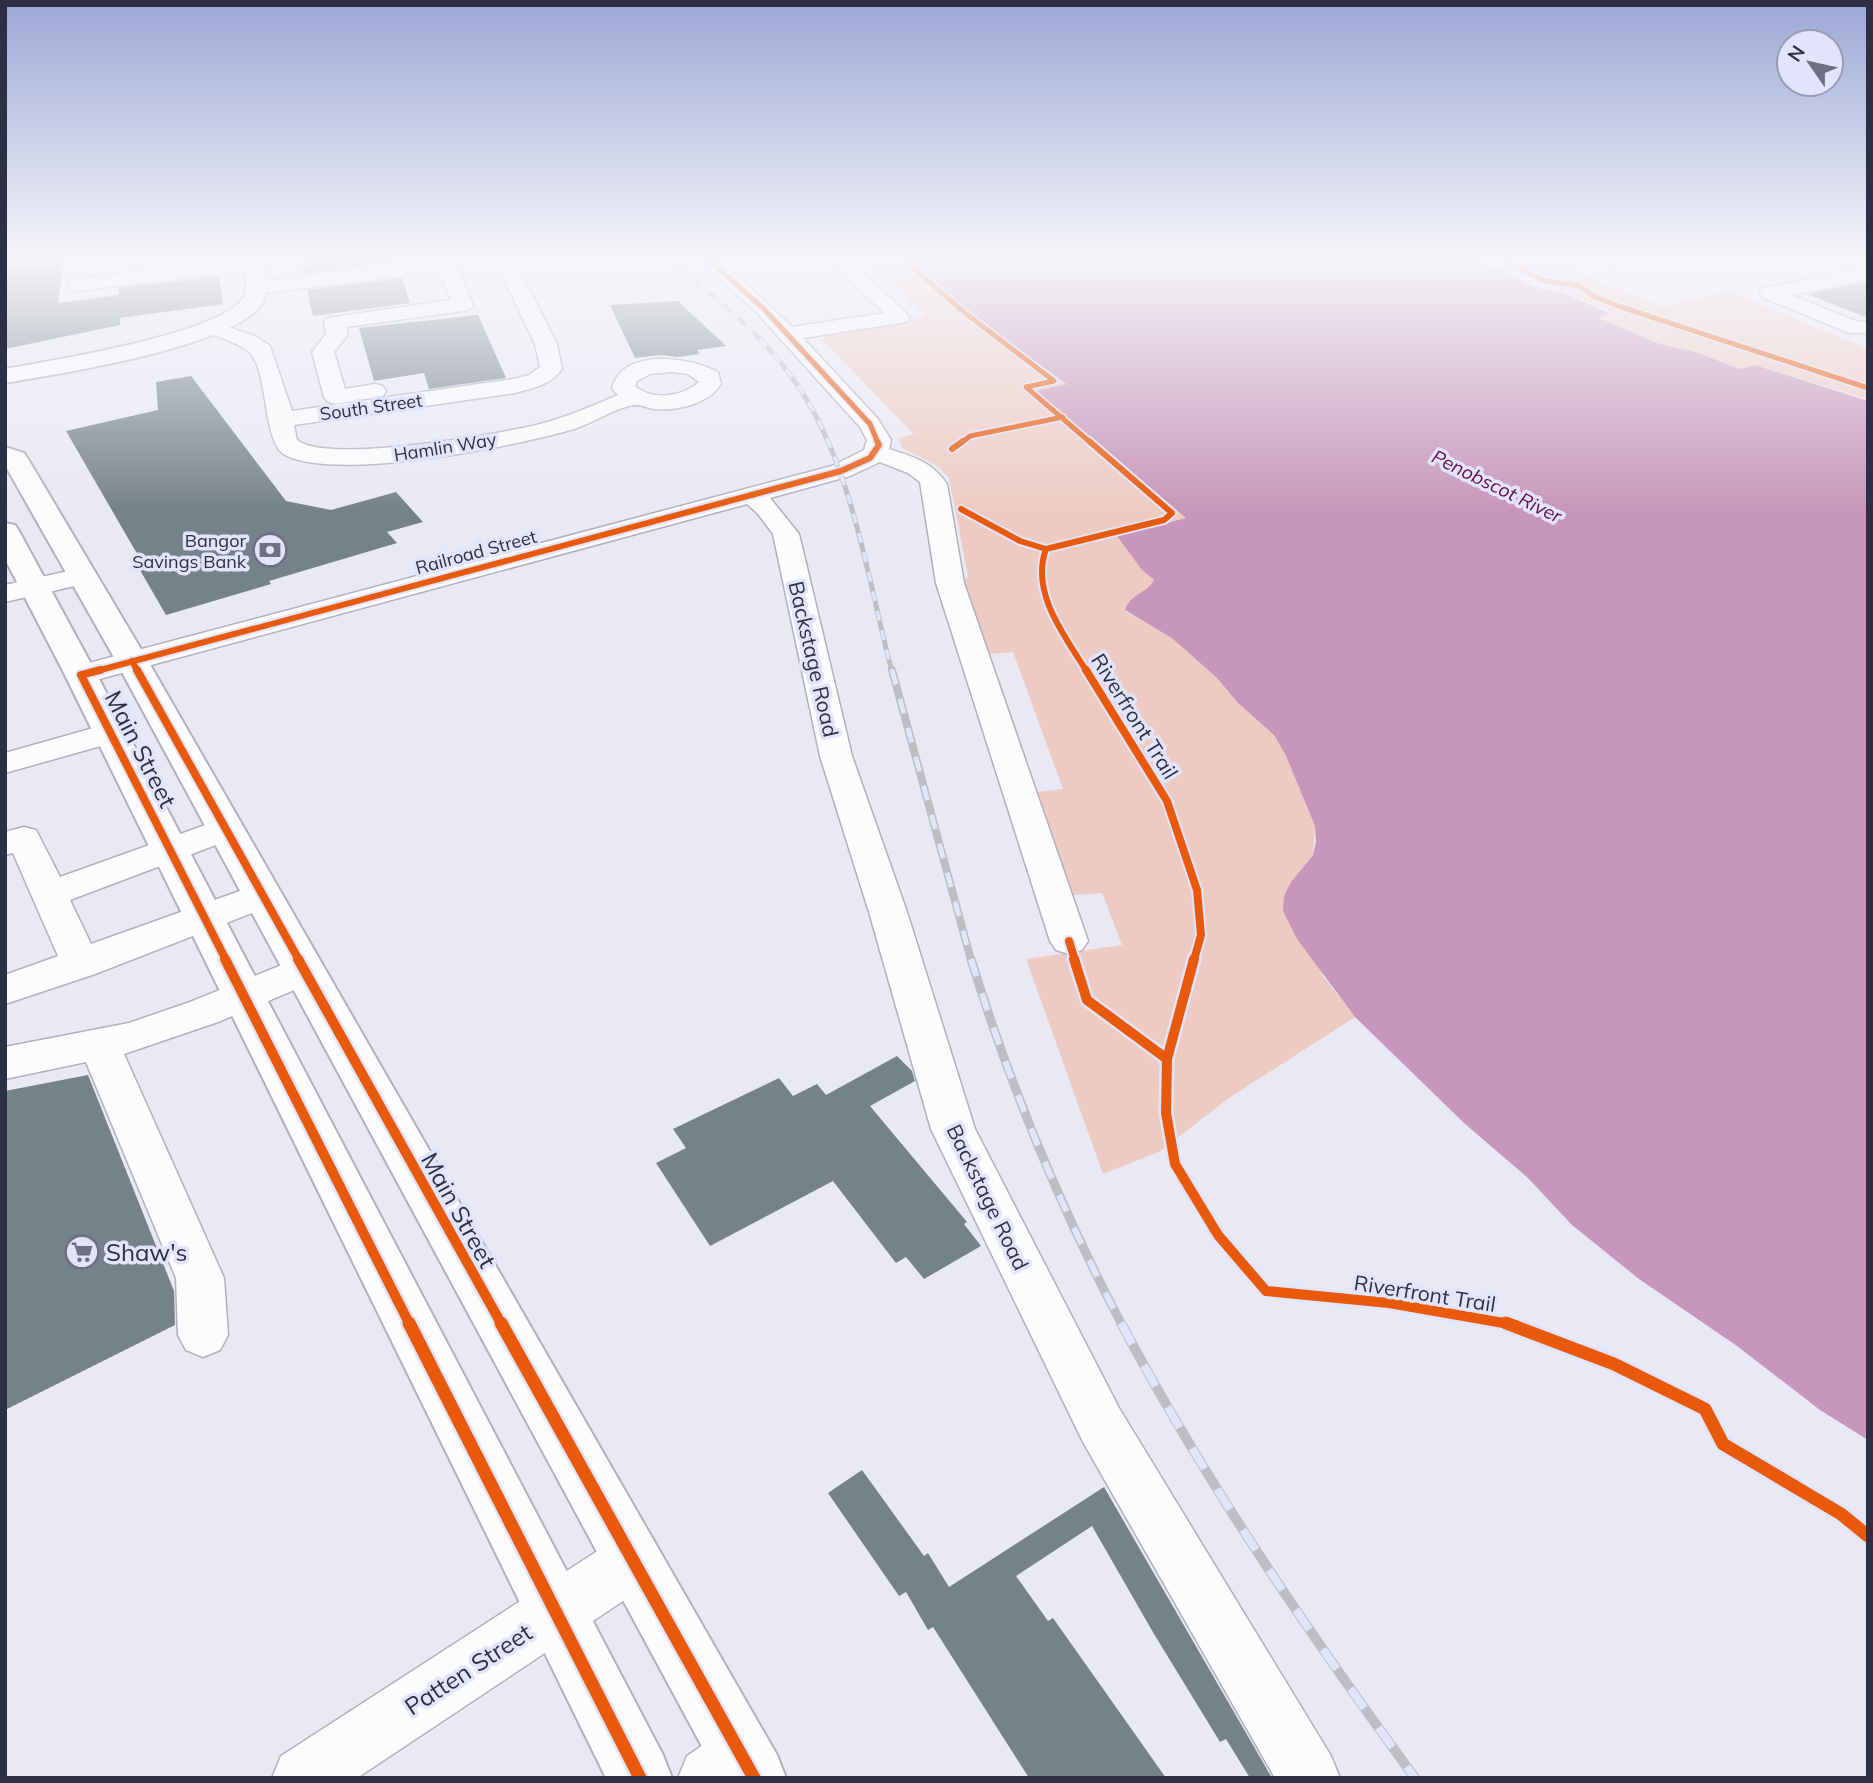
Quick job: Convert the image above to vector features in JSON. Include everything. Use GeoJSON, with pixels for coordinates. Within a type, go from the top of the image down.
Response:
{"type":"FeatureCollection","features":[{"type":"Feature","properties":{"kind":"main road"},"geometry":{"type":"LineString","coordinates":[[5,376],[159,343]]}},
{"type":"Feature","properties":{"kind":"main road","name":"Main Street"},"geometry":{"type":"LineString","coordinates":[[5,455],[15,459],[132,661],[633,1561],[735,1770]]}},
{"type":"Feature","properties":{"kind":"main road","name":"Main Street"},"geometry":{"type":"LineString","coordinates":[[5,531],[82,675],[640,1778]]}},
{"type":"Feature","properties":{"kind":"street"},"geometry":{"type":"LineString","coordinates":[[248,343],[259,348],[267,361],[282,420]]}},
{"type":"Feature","properties":{"kind":"street"},"geometry":{"type":"LineString","coordinates":[[310,376],[326,345],[339,343]]}},
{"type":"Feature","properties":{"kind":"street","name":"South Street"},"geometry":{"type":"LineString","coordinates":[[282,420],[516,386],[542,377],[551,369],[549,352],[539,343]]}},
{"type":"Feature","properties":{"kind":"street"},"geometry":{"type":"LineString","coordinates":[[796,343],[870,424],[879,440],[876,453],[919,469],[929,475],[934,484],[950,583],[1069,941]]}},
{"type":"Feature","properties":{"kind":"street"},"geometry":{"type":"LineString","coordinates":[[272,382],[310,376],[336,397],[411,402],[520,404]]}},
{"type":"Feature","properties":{"kind":"street","name":"Hamlin Way"},"geometry":{"type":"LineString","coordinates":[[282,420],[285,442],[293,449],[315,457],[358,460],[544,431],[629,399]]}},
{"type":"Feature","properties":{"kind":"street"},"geometry":{"type":"LineString","coordinates":[[335,432],[411,402]]}},
{"type":"Feature","properties":{"kind":"street","name":"Railroad Street"},"geometry":{"type":"LineString","coordinates":[[82,675],[850,468],[876,453]]}},
{"type":"Feature","properties":{"kind":"street","name":"Backstage Road"},"geometry":{"type":"LineString","coordinates":[[751,495],[767,508],[786,534],[836,756],[888,912],[953,1129],[1101,1425],[1309,1778]]}},
{"type":"Feature","properties":{"kind":"street"},"geometry":{"type":"LineString","coordinates":[[5,594],[36,589],[82,576]]}},
{"type":"Feature","properties":{"kind":"street"},"geometry":{"type":"LineString","coordinates":[[5,763],[111,733]]}},
{"type":"Feature","properties":{"kind":"street"},"geometry":{"type":"LineString","coordinates":[[49,894],[225,829]]}},
{"type":"Feature","properties":{"kind":"street"},"geometry":{"type":"LineString","coordinates":[[5,844],[24,838],[81,964]]}},
{"type":"Feature","properties":{"kind":"street"},"geometry":{"type":"LineString","coordinates":[[5,990],[262,895]]}},
{"type":"Feature","properties":{"kind":"street"},"geometry":{"type":"LineString","coordinates":[[5,1063],[99,1044],[181,1020],[304,971]]}},
{"type":"Feature","properties":{"kind":"street"},"geometry":{"type":"LineString","coordinates":[[99,1044],[200,1278],[203,1335]]}},
{"type":"Feature","properties":{"kind":"street","name":"Patten Street"},"geometry":{"type":"LineString","coordinates":[[303,1778],[633,1561]]}},
{"type":"Feature","properties":{"kind":"shaded area"},"geometry":{"type":"Polygon","coordinates":[[[825,343],[1010,343],[1066,385],[1038,391],[1187,519],[1142,570],[1154,580],[1130,601],[1125,611],[1173,639],[1274,735],[1286,756],[1315,826],[1313,855],[1291,882],[1322,975],[1355,1017],[1229,1098],[1159,1152],[1103,1174],[1026,959],[1122,945],[1102,893],[1073,895],[1037,792],[1063,789],[1013,652],[990,654],[963,581],[968,576],[949,478],[936,465],[902,448],[898,438],[914,434],[825,343]]]}},
{"type":"Feature","properties":{"kind":"shaded area"},"geometry":{"type":"Polygon","coordinates":[[[1658,343],[1854,343],[1868,349],[1868,399],[1755,365],[1740,369],[1699,353],[1658,343]]]}},
{"type":"Feature","properties":{"kind":"water","name":"Penobscot River"},"geometry":{"type":"Polygon","coordinates":[[[1011,343],[1658,343],[1699,353],[1739,369],[1755,365],[1868,401],[1868,1440],[1820,1410],[1737,1346],[1639,1279],[1572,1225],[1528,1178],[1464,1123],[1355,1017],[1297,939],[1283,911],[1284,896],[1291,882],[1313,855],[1316,842],[1315,826],[1286,756],[1274,735],[1238,703],[1217,678],[1173,639],[1125,610],[1130,601],[1154,580],[1142,570],[1117,536],[1186,518],[1037,391],[1066,384],[1011,343]]]}},
{"type":"Feature","properties":{"kind":"building"},"geometry":{"type":"Polygon","coordinates":[[[5,343],[33,343],[5,349],[5,343]]]}},
{"type":"Feature","properties":{"kind":"building"},"geometry":{"type":"Polygon","coordinates":[[[363,343],[491,343],[506,378],[429,389],[424,373],[374,381],[363,343]]]}},
{"type":"Feature","properties":{"kind":"building"},"geometry":{"type":"Polygon","coordinates":[[[628,343],[723,343],[726,346],[697,350],[700,354],[635,358],[628,343]]]}},
{"type":"Feature","properties":{"kind":"building"},"geometry":{"type":"Polygon","coordinates":[[[191,376],[286,501],[331,510],[396,492],[423,522],[387,532],[397,543],[166,615],[137,565],[143,564],[66,431],[158,410],[156,382],[191,376]]]}},
{"type":"Feature","properties":{"kind":"building"},"geometry":{"type":"Polygon","coordinates":[[[897,1056],[912,1071],[915,1081],[870,1106],[967,1222],[964,1224],[981,1246],[924,1279],[906,1257],[896,1263],[833,1181],[710,1246],[656,1163],[686,1148],[673,1129],[779,1078],[793,1096],[817,1084],[826,1095],[897,1056]]]}},
{"type":"Feature","properties":{"kind":"building","name":"Shaw's"},"geometry":{"type":"Polygon","coordinates":[[[88,1075],[174,1291],[175,1325],[5,1410],[5,1091],[88,1075]]]}},
{"type":"Feature","properties":{"kind":"building"},"geometry":{"type":"Polygon","coordinates":[[[862,1470],[924,1556],[928,1553],[949,1587],[1104,1487],[1272,1778],[1250,1778],[1226,1739],[1220,1742],[1092,1526],[1016,1576],[1048,1621],[1053,1618],[1166,1778],[1029,1778],[933,1627],[928,1630],[906,1592],[899,1596],[828,1493],[862,1470]]]}},
{"type":"Feature","properties":{"kind":"railway"},"geometry":{"type":"LineString","coordinates":[[764,343],[798,386],[817,418],[832,452],[856,524],[892,672]]}},
{"type":"Feature","properties":{"kind":"railway"},"geometry":{"type":"LineString","coordinates":[[892,670],[971,960]]}},
{"type":"Feature","properties":{"kind":"railway"},"geometry":{"type":"LineString","coordinates":[[971,959],[1002,1053],[1038,1145],[1057,1191],[1122,1325]]}},
{"type":"Feature","properties":{"kind":"railway"},"geometry":{"type":"LineString","coordinates":[[1121,1323],[1223,1499],[1297,1612],[1415,1778]]}},
{"type":"Feature","properties":{"kind":"cycle path"},"geometry":{"type":"LineString","coordinates":[[640,1778],[81,675],[841,471],[870,458],[879,445],[870,424],[796,343]]}},
{"type":"Feature","properties":{"kind":"cycle path"},"geometry":{"type":"LineString","coordinates":[[1005,343],[1054,381],[1026,387],[1172,513],[1164,520],[1046,549]]}},
{"type":"Feature","properties":{"kind":"cycle path"},"geometry":{"type":"LineString","coordinates":[[1731,343],[1868,388]]}},
{"type":"Feature","properties":{"kind":"cycle path"},"geometry":{"type":"LineString","coordinates":[[952,449],[970,436],[1063,417]]}},
{"type":"Feature","properties":{"kind":"cycle path"},"geometry":{"type":"LineString","coordinates":[[961,509],[1020,541],[1046,549]]}},
{"type":"Feature","properties":{"kind":"cycle path","name":"Riverfront Trail"},"geometry":{"type":"LineString","coordinates":[[1046,549],[1042,560],[1042,585],[1055,620],[1167,801],[1197,890],[1201,935],[1167,1059],[1166,1113],[1175,1164],[1218,1235],[1266,1291],[1389,1303],[1513,1324],[1614,1364],[1705,1409],[1723,1444],[1841,1514],[1868,1536]]}},
{"type":"Feature","properties":{"kind":"cycle path"},"geometry":{"type":"LineString","coordinates":[[132,661],[754,1778]]}},
{"type":"Feature","properties":{"kind":"cycle path"},"geometry":{"type":"LineString","coordinates":[[1069,941],[1087,1000],[1167,1059]]}},
{"type":"Feature","properties":{"kind":"place","name":"Bangor Savings Bank"},"geometry":{"type":"Point","coordinates":[270,550]}},
{"type":"Feature","properties":{"kind":"place","name":"Shaw's"},"geometry":{"type":"Point","coordinates":[82,1252]}}]}
